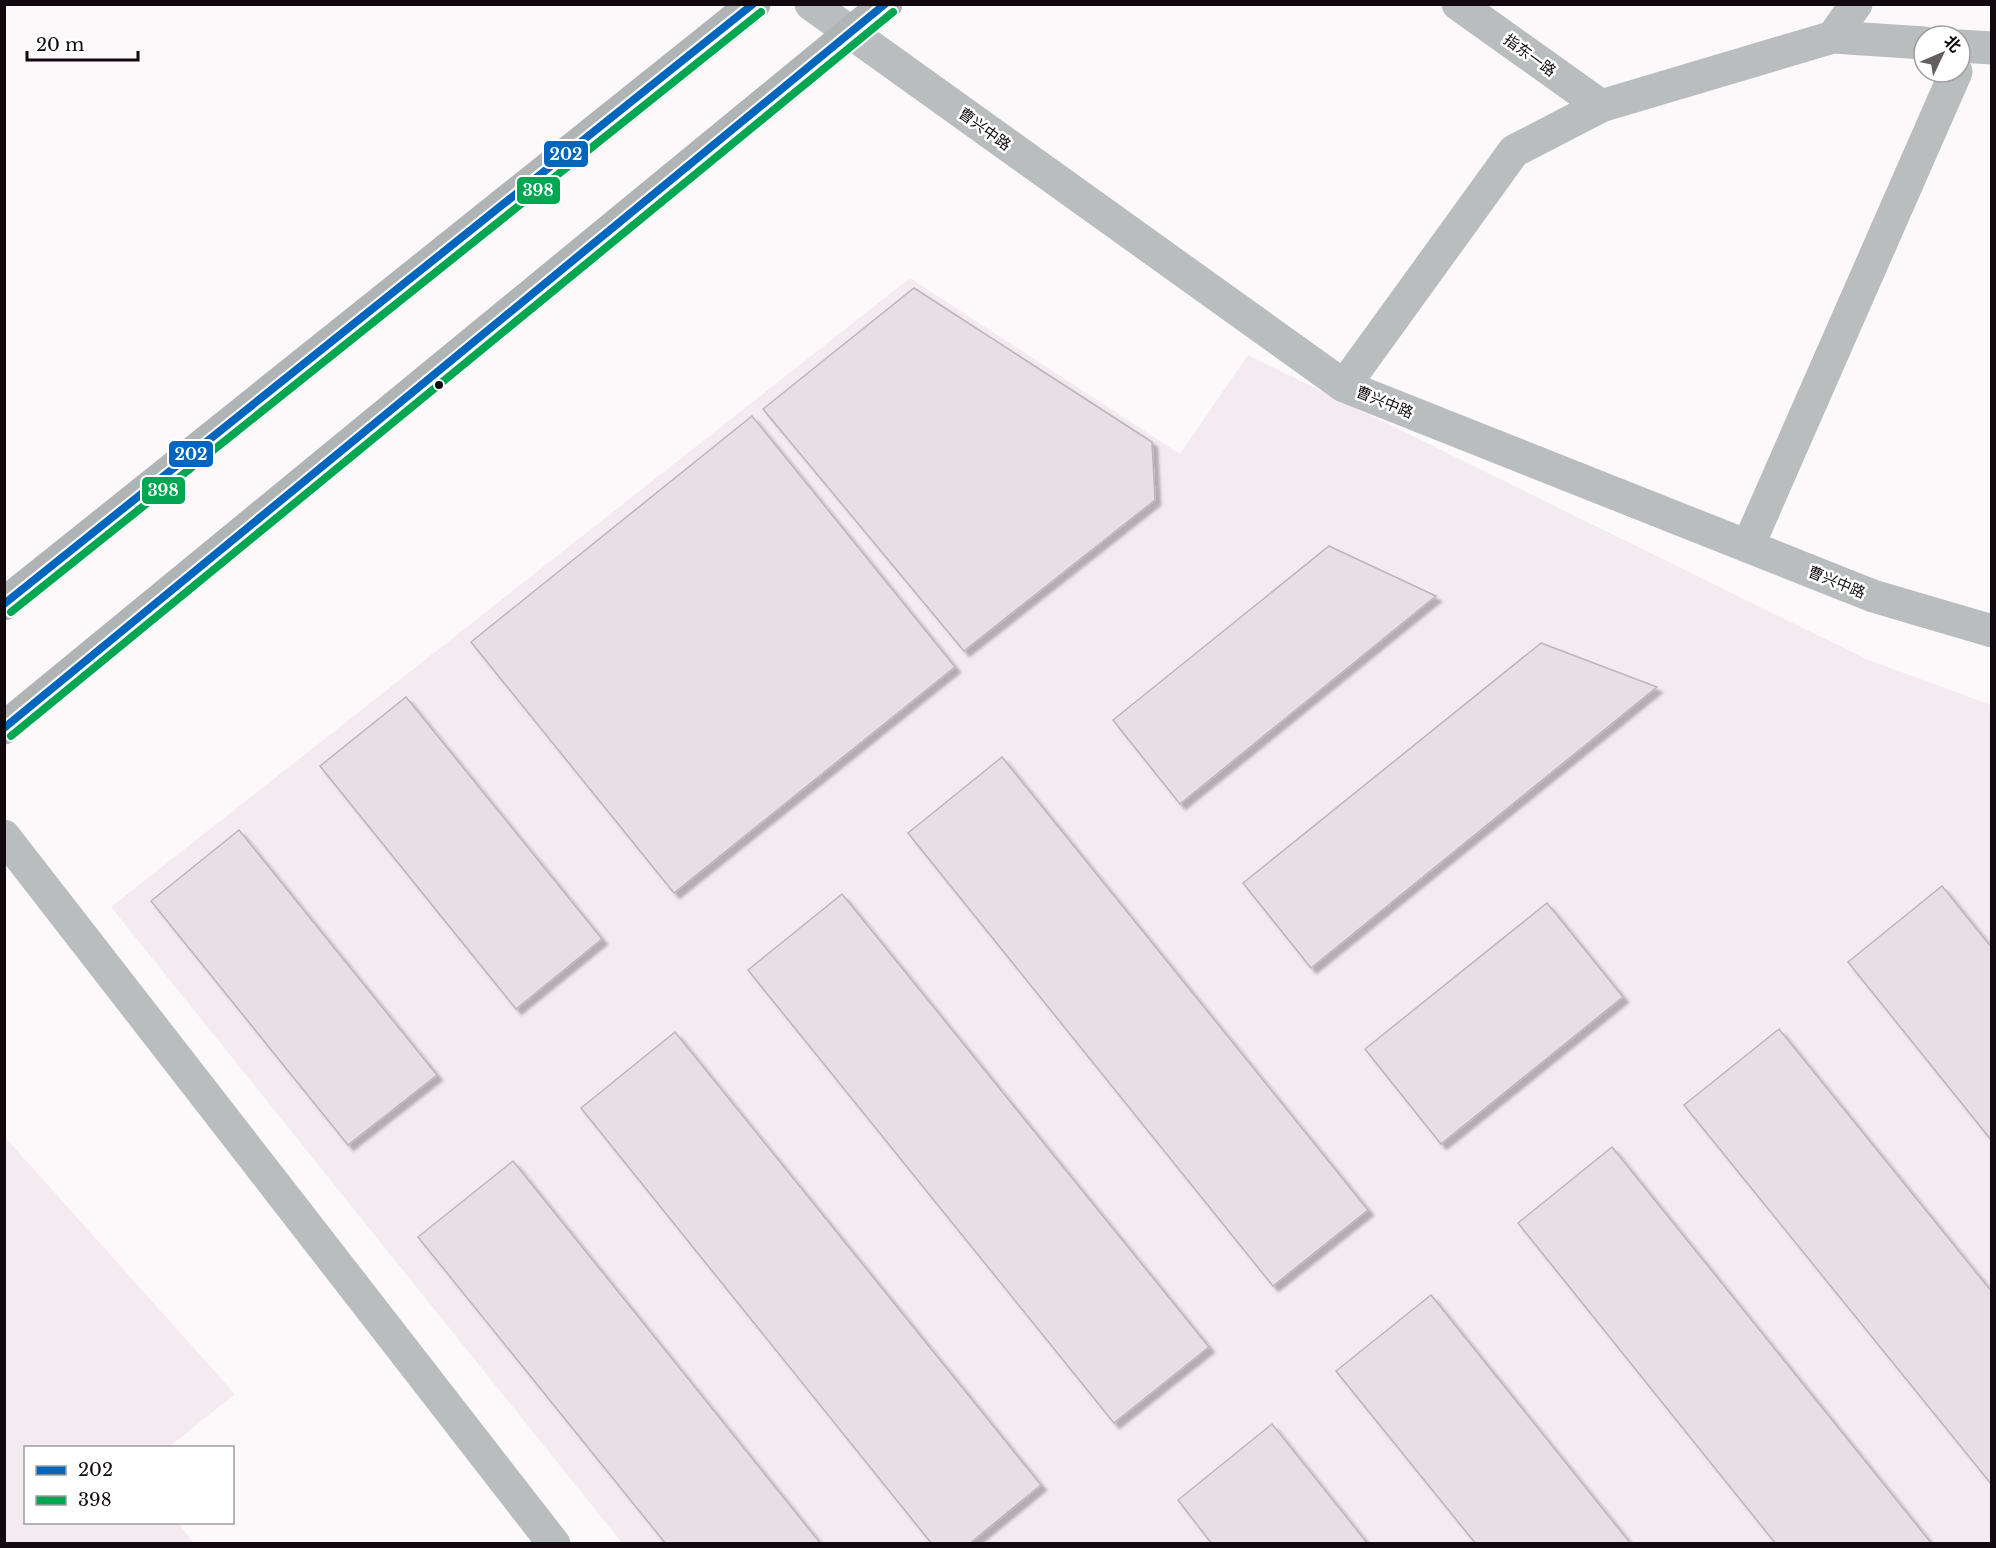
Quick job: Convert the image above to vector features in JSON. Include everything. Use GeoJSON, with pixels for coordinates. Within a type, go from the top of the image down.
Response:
{"type":"FeatureCollection","features":[{"type":"Feature","properties":{"kind":"main road"},"geometry":{"type":"LineString","coordinates":[[4,604],[754,4]]}},
{"type":"Feature","properties":{"kind":"main road"},"geometry":{"type":"LineString","coordinates":[[4,728],[853,35],[886,4]]}},
{"type":"Feature","properties":{"kind":"street","name":"曹兴中路"},"geometry":{"type":"LineString","coordinates":[[811,4],[1344,386],[1873,596],[1992,631]]}},
{"type":"Feature","properties":{"kind":"street","name":"指东一路"},"geometry":{"type":"LineString","coordinates":[[1458,4],[1601,106]]}},
{"type":"Feature","properties":{"kind":"street"},"geometry":{"type":"LineString","coordinates":[[1833,37],[1856,4]]}},
{"type":"Feature","properties":{"kind":"street"},"geometry":{"type":"LineString","coordinates":[[1344,386],[1514,151],[1601,106],[1833,37],[1912,42]]}},
{"type":"Feature","properties":{"kind":"street"},"geometry":{"type":"LineString","coordinates":[[1748,546],[1954,84]]}},
{"type":"Feature","properties":{"kind":"street"},"geometry":{"type":"LineString","coordinates":[[4,836],[554,1544]]}},
{"type":"Feature","properties":{"kind":"shaded area"},"geometry":{"type":"Polygon","coordinates":[[[910,278],[1180,454],[1248,355],[1866,659],[1991,705],[1991,1543],[622,1543],[111,907],[910,278]]]}},
{"type":"Feature","properties":{"kind":"shaded area"},"geometry":{"type":"Polygon","coordinates":[[[4,1136],[235,1394],[170,1446],[24,1446],[24,1524],[179,1524],[194,1543],[5,1543],[4,1136]]]}},
{"type":"Feature","properties":{"kind":"building"},"geometry":{"type":"Polygon","coordinates":[[[914,288],[1152,442],[1155,500],[964,651],[763,409],[914,288]]]}},
{"type":"Feature","properties":{"kind":"building"},"geometry":{"type":"Polygon","coordinates":[[[752,416],[955,667],[674,893],[471,642],[752,416]]]}},
{"type":"Feature","properties":{"kind":"building"},"geometry":{"type":"Polygon","coordinates":[[[1329,546],[1436,596],[1180,804],[1113,720],[1329,546]]]}},
{"type":"Feature","properties":{"kind":"building"},"geometry":{"type":"Polygon","coordinates":[[[1541,643],[1657,687],[1311,968],[1243,883],[1541,643]]]}},
{"type":"Feature","properties":{"kind":"building"},"geometry":{"type":"Polygon","coordinates":[[[406,697],[602,939],[516,1009],[320,766],[406,697]]]}},
{"type":"Feature","properties":{"kind":"building"},"geometry":{"type":"Polygon","coordinates":[[[1002,757],[1368,1210],[1273,1286],[908,833],[1002,757]]]}},
{"type":"Feature","properties":{"kind":"building"},"geometry":{"type":"Polygon","coordinates":[[[239,830],[437,1075],[348,1145],[151,901],[239,830]]]}},
{"type":"Feature","properties":{"kind":"building"},"geometry":{"type":"Polygon","coordinates":[[[1942,886],[1992,948],[1992,1141],[1848,962],[1942,886]]]}},
{"type":"Feature","properties":{"kind":"building"},"geometry":{"type":"Polygon","coordinates":[[[842,894],[1209,1347],[1114,1423],[748,970],[842,894]]]}},
{"type":"Feature","properties":{"kind":"building"},"geometry":{"type":"Polygon","coordinates":[[[1547,903],[1623,997],[1441,1144],[1365,1049],[1547,903]]]}},
{"type":"Feature","properties":{"kind":"building"},"geometry":{"type":"Polygon","coordinates":[[[1779,1029],[1992,1292],[1992,1485],[1684,1105],[1779,1029]]]}},
{"type":"Feature","properties":{"kind":"building"},"geometry":{"type":"Polygon","coordinates":[[[675,1032],[1041,1485],[969,1544],[932,1544],[581,1108],[675,1032]]]}},
{"type":"Feature","properties":{"kind":"building"},"geometry":{"type":"Polygon","coordinates":[[[1612,1147],[1932,1544],[1776,1544],[1518,1223],[1612,1147]]]}},
{"type":"Feature","properties":{"kind":"building"},"geometry":{"type":"Polygon","coordinates":[[[513,1161],[821,1544],[666,1544],[418,1237],[513,1161]]]}},
{"type":"Feature","properties":{"kind":"building"},"geometry":{"type":"Polygon","coordinates":[[[1431,1295],[1631,1544],[1476,1544],[1336,1371],[1431,1295]]]}},
{"type":"Feature","properties":{"kind":"building"},"geometry":{"type":"Polygon","coordinates":[[[1272,1424],[1368,1544],[1212,1544],[1178,1500],[1272,1424]]]}},
{"type":"Feature","properties":{"kind":"transit line","name":"202"},"geometry":{"type":"LineString","coordinates":[[4,604],[753,4]]}},
{"type":"Feature","properties":{"kind":"transit line","name":"202"},"geometry":{"type":"LineString","coordinates":[[4,728],[885,4]]}},
{"type":"Feature","properties":{"kind":"transit line","name":"398"},"geometry":{"type":"LineString","coordinates":[[11,612],[761,12]]}},
{"type":"Feature","properties":{"kind":"transit line","name":"398"},"geometry":{"type":"LineString","coordinates":[[11,736],[893,12]]}}]}
